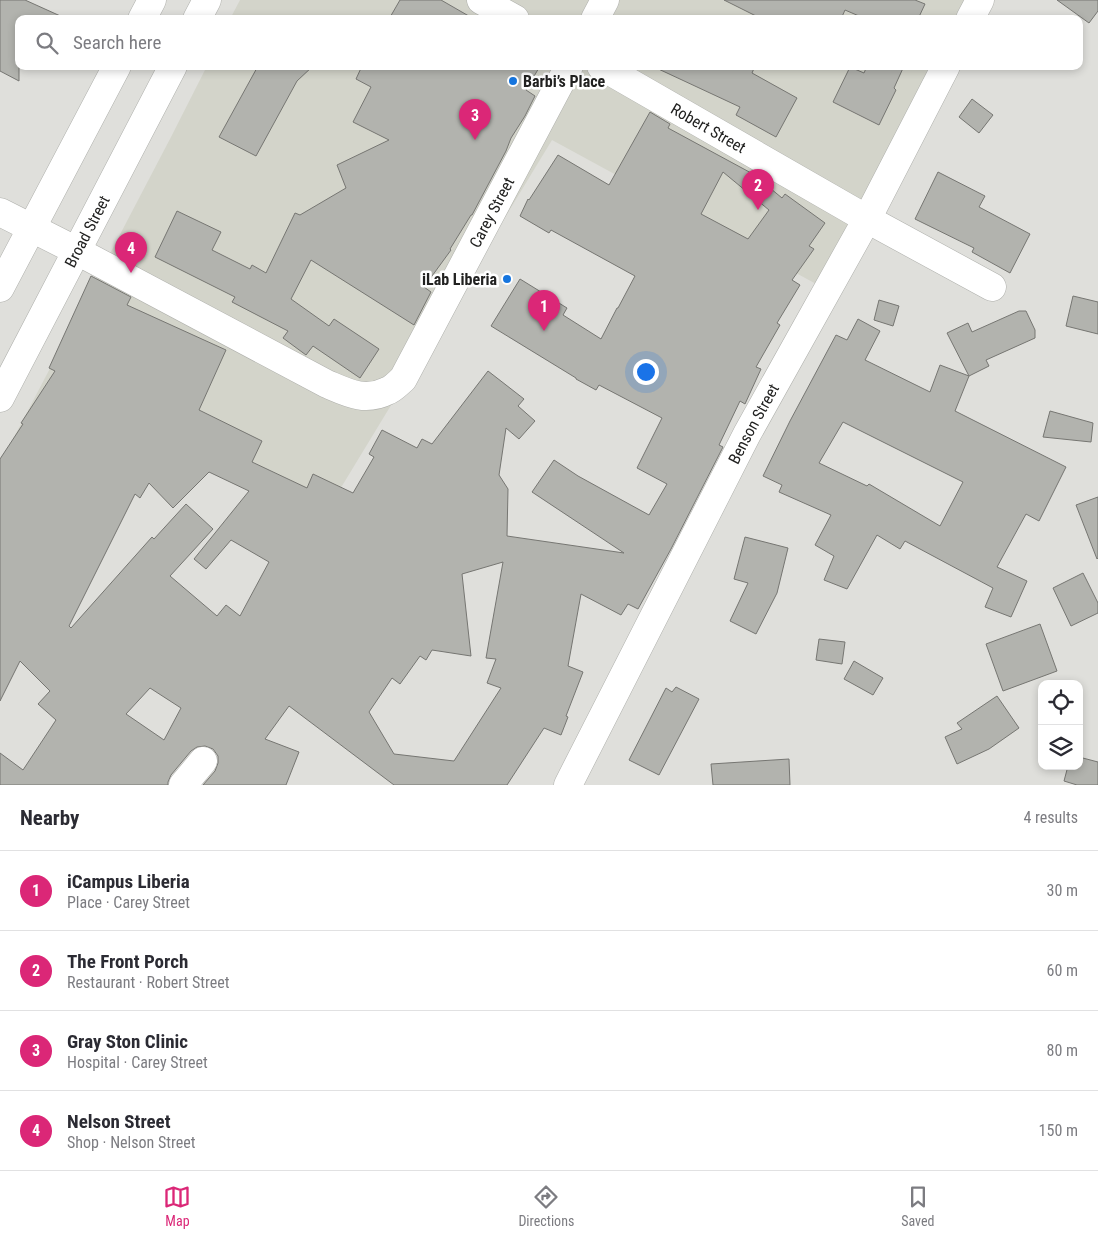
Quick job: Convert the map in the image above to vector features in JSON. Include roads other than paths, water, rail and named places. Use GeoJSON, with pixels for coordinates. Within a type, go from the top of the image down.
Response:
{"type":"FeatureCollection","features":[{"type":"Feature","properties":{"kind":"street"},"geometry":{"type":"LineString","coordinates":[[144,15],[152,0]]}},
{"type":"Feature","properties":{"kind":"street"},"geometry":{"type":"LineString","coordinates":[[199,15],[207,0]]}},
{"type":"Feature","properties":{"kind":"street"},"geometry":{"type":"LineString","coordinates":[[481,0],[508,15]]}},
{"type":"Feature","properties":{"kind":"street"},"geometry":{"type":"LineString","coordinates":[[597,15],[605,0]]}},
{"type":"Feature","properties":{"kind":"street"},"geometry":{"type":"LineString","coordinates":[[972,15],[980,0]]}},
{"type":"Feature","properties":{"kind":"street"},"geometry":{"type":"LineString","coordinates":[[0,288],[115,70]]}},
{"type":"Feature","properties":{"kind":"street","name":"Broad Street"},"geometry":{"type":"LineString","coordinates":[[0,398],[171,70]]}},
{"type":"Feature","properties":{"kind":"street","name":"Carey Street"},"geometry":{"type":"LineString","coordinates":[[77,252],[327,384],[350,394],[361,396],[372,396],[388,391],[403,379],[567,70]]}},
{"type":"Feature","properties":{"kind":"street","name":"Robert Street"},"geometry":{"type":"LineString","coordinates":[[608,70],[867,219],[992,287]]}},
{"type":"Feature","properties":{"kind":"street","name":"Benson Street"},"geometry":{"type":"LineString","coordinates":[[568,785],[747,434],[867,219],[944,70]]}},
{"type":"Feature","properties":{"kind":"street"},"geometry":{"type":"LineString","coordinates":[[0,212],[77,252]]}},
{"type":"Feature","properties":{"kind":"street"},"geometry":{"type":"LineString","coordinates":[[183,785],[203,761]]}},
{"type":"Feature","properties":{"kind":"place","name":"Barbi’s Place"},"geometry":{"type":"Point","coordinates":[513,81]}},
{"type":"Feature","properties":{"kind":"place","name":"Gray Ston Clinic"},"geometry":{"type":"Point","coordinates":[475,140]}},
{"type":"Feature","properties":{"kind":"place","name":"The Front Porch"},"geometry":{"type":"Point","coordinates":[758,210]}},
{"type":"Feature","properties":{"kind":"place","name":"Nelson Street"},"geometry":{"type":"Point","coordinates":[131,273]}},
{"type":"Feature","properties":{"kind":"place","name":"iLab Liberia"},"geometry":{"type":"Point","coordinates":[507,279]}},
{"type":"Feature","properties":{"kind":"place","name":"iCampus Liberia"},"geometry":{"type":"Point","coordinates":[544,331]}}]}
